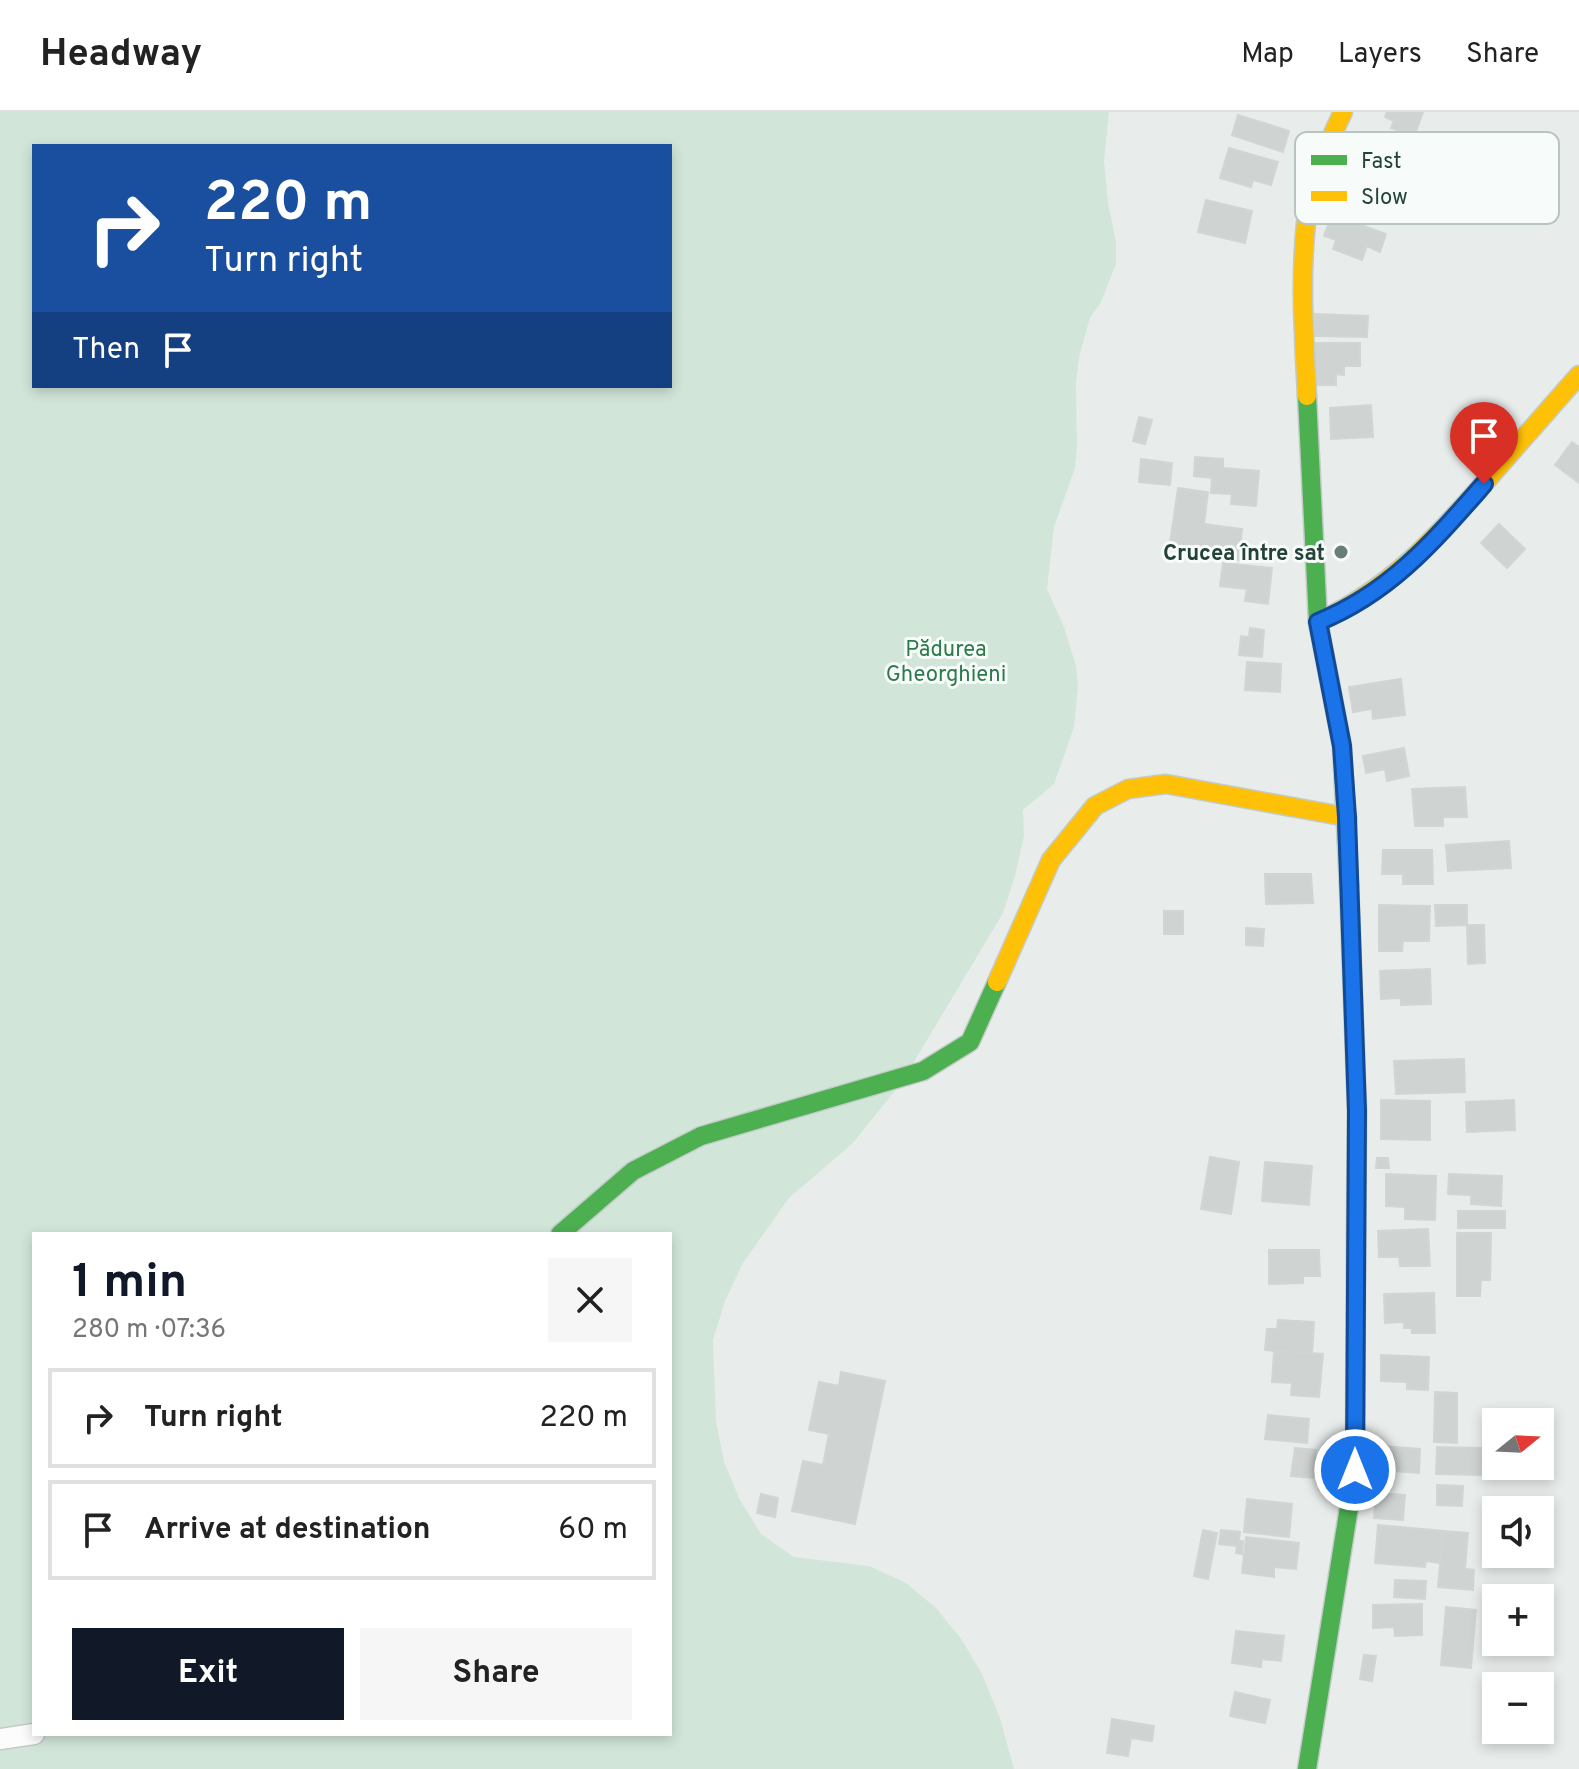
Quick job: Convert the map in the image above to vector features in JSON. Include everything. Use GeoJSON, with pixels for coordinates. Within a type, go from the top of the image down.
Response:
{"type":"FeatureCollection","features":[{"type":"Feature","properties":{"kind":"main road"},"geometry":{"type":"LineString","coordinates":[[1333,132],[1343,112]]}},
{"type":"Feature","properties":{"kind":"main road"},"geometry":{"type":"LineString","coordinates":[[1306,224],[1303,325],[1318,622],[1342,746],[1357,1111],[1355,1470],[1307,1769]]}},
{"type":"Feature","properties":{"kind":"main road"},"geometry":{"type":"LineString","coordinates":[[1318,622],[1348,610],[1375,593],[1425,551],[1579,375]]}},
{"type":"Feature","properties":{"kind":"main road"},"geometry":{"type":"LineString","coordinates":[[562,1232],[633,1171],[701,1136],[923,1071],[970,1042],[1051,860],[1095,806],[1128,789],[1166,784],[1347,817]]}},
{"type":"Feature","properties":{"kind":"street"},"geometry":{"type":"LineString","coordinates":[[0,1739],[32,1734]]}},
{"type":"Feature","properties":{"kind":"green space","name":"Pădurea Gheorghieni"},"geometry":{"type":"Polygon","coordinates":[[[0,112],[1109,112],[1104,161],[1116,243],[1116,264],[1101,302],[1090,318],[1079,357],[1075,468],[1054,527],[1047,589],[1064,627],[1076,666],[1078,686],[1074,727],[1054,784],[1023,810],[1024,836],[1003,913],[902,1082],[852,1144],[789,1198],[743,1263],[725,1301],[713,1340],[716,1421],[724,1462],[740,1500],[761,1534],[794,1557],[869,1566],[906,1583],[936,1608],[962,1640],[982,1674],[1000,1718],[1014,1769],[0,1769],[0,112]]]}},
{"type":"Feature","properties":{"kind":"building"},"geometry":{"type":"Polygon","coordinates":[[[1387,112],[1423,112],[1416,132],[1391,128],[1394,121],[1385,117],[1387,112]]]}},
{"type":"Feature","properties":{"kind":"building"},"geometry":{"type":"Polygon","coordinates":[[[1238,115],[1289,131],[1283,152],[1232,135],[1238,115]]]}},
{"type":"Feature","properties":{"kind":"building"},"geometry":{"type":"Polygon","coordinates":[[[1229,148],[1278,162],[1271,185],[1253,180],[1251,187],[1220,178],[1229,148]]]}},
{"type":"Feature","properties":{"kind":"building"},"geometry":{"type":"Polygon","coordinates":[[[1206,200],[1252,211],[1245,243],[1198,232],[1206,200]]]}},
{"type":"Feature","properties":{"kind":"building"},"geometry":{"type":"Polygon","coordinates":[[[1328,224],[1359,224],[1386,234],[1380,252],[1367,246],[1362,260],[1333,249],[1336,240],[1324,236],[1328,224]]]}},
{"type":"Feature","properties":{"kind":"building"},"geometry":{"type":"Polygon","coordinates":[[[1315,314],[1368,316],[1367,337],[1314,336],[1315,314]]]}},
{"type":"Feature","properties":{"kind":"building"},"geometry":{"type":"Polygon","coordinates":[[[1312,343],[1360,343],[1360,366],[1344,366],[1344,375],[1336,374],[1336,385],[1312,385],[1312,343]]]}},
{"type":"Feature","properties":{"kind":"building"},"geometry":{"type":"Polygon","coordinates":[[[1371,405],[1373,437],[1331,439],[1330,408],[1371,405]]]}},
{"type":"Feature","properties":{"kind":"building"},"geometry":{"type":"Polygon","coordinates":[[[1139,417],[1152,420],[1145,444],[1133,441],[1139,417]]]}},
{"type":"Feature","properties":{"kind":"building"},"geometry":{"type":"Polygon","coordinates":[[[1572,442],[1579,447],[1579,483],[1555,465],[1572,442]]]}},
{"type":"Feature","properties":{"kind":"building"},"geometry":{"type":"Polygon","coordinates":[[[1195,457],[1223,459],[1223,468],[1259,471],[1256,506],[1231,504],[1232,494],[1211,493],[1212,478],[1194,476],[1195,457]]]}},
{"type":"Feature","properties":{"kind":"building"},"geometry":{"type":"Polygon","coordinates":[[[1141,459],[1172,463],[1170,485],[1139,482],[1141,459]]]}},
{"type":"Feature","properties":{"kind":"building"},"geometry":{"type":"Polygon","coordinates":[[[1178,488],[1208,492],[1204,524],[1242,529],[1239,560],[1169,550],[1178,488]]]}},
{"type":"Feature","properties":{"kind":"building"},"geometry":{"type":"Polygon","coordinates":[[[1499,524],[1525,549],[1507,568],[1481,543],[1499,524]]]}},
{"type":"Feature","properties":{"kind":"building"},"geometry":{"type":"Polygon","coordinates":[[[1223,563],[1272,568],[1268,604],[1245,601],[1247,589],[1220,586],[1223,563]]]}},
{"type":"Feature","properties":{"kind":"building"},"geometry":{"type":"Polygon","coordinates":[[[1250,628],[1264,630],[1262,657],[1239,655],[1241,636],[1249,637],[1250,628]]]}},
{"type":"Feature","properties":{"kind":"building"},"geometry":{"type":"Polygon","coordinates":[[[1247,662],[1281,664],[1280,692],[1245,690],[1247,662]]]}},
{"type":"Feature","properties":{"kind":"building"},"geometry":{"type":"Polygon","coordinates":[[[1401,679],[1405,715],[1373,719],[1372,709],[1353,712],[1349,687],[1401,679]]]}},
{"type":"Feature","properties":{"kind":"building"},"geometry":{"type":"Polygon","coordinates":[[[1404,748],[1409,776],[1387,781],[1385,769],[1366,773],[1363,756],[1404,748]]]}},
{"type":"Feature","properties":{"kind":"building"},"geometry":{"type":"Polygon","coordinates":[[[1465,787],[1467,817],[1443,817],[1443,826],[1415,826],[1412,789],[1465,787]]]}},
{"type":"Feature","properties":{"kind":"building"},"geometry":{"type":"Polygon","coordinates":[[[1509,841],[1511,868],[1448,871],[1446,845],[1509,841]]]}},
{"type":"Feature","properties":{"kind":"building"},"geometry":{"type":"Polygon","coordinates":[[[1383,850],[1432,850],[1433,884],[1403,884],[1403,874],[1382,874],[1383,850]]]}},
{"type":"Feature","properties":{"kind":"building"},"geometry":{"type":"Polygon","coordinates":[[[1265,874],[1311,874],[1313,903],[1266,904],[1265,874]]]}},
{"type":"Feature","properties":{"kind":"building"},"geometry":{"type":"Polygon","coordinates":[[[1379,905],[1430,906],[1429,941],[1403,941],[1402,951],[1379,951],[1379,905]]]}},
{"type":"Feature","properties":{"kind":"building"},"geometry":{"type":"Polygon","coordinates":[[[1435,905],[1467,905],[1467,925],[1436,926],[1435,905]]]}},
{"type":"Feature","properties":{"kind":"building"},"geometry":{"type":"Polygon","coordinates":[[[1164,911],[1183,911],[1183,934],[1164,934],[1164,911]]]}},
{"type":"Feature","properties":{"kind":"building"},"geometry":{"type":"Polygon","coordinates":[[[1467,925],[1484,925],[1485,963],[1468,964],[1467,925]]]}},
{"type":"Feature","properties":{"kind":"building"},"geometry":{"type":"Polygon","coordinates":[[[1246,928],[1264,929],[1263,946],[1246,945],[1246,928]]]}},
{"type":"Feature","properties":{"kind":"building"},"geometry":{"type":"Polygon","coordinates":[[[1430,969],[1431,1004],[1401,1005],[1401,998],[1381,999],[1380,971],[1430,969]]]}},
{"type":"Feature","properties":{"kind":"building"},"geometry":{"type":"Polygon","coordinates":[[[1464,1059],[1465,1092],[1396,1094],[1394,1061],[1464,1059]]]}},
{"type":"Feature","properties":{"kind":"building"},"geometry":{"type":"Polygon","coordinates":[[[1381,1100],[1430,1101],[1430,1140],[1381,1139],[1381,1100]]]}},
{"type":"Feature","properties":{"kind":"building"},"geometry":{"type":"Polygon","coordinates":[[[1514,1100],[1515,1130],[1467,1132],[1466,1102],[1514,1100]]]}},
{"type":"Feature","properties":{"kind":"building"},"geometry":{"type":"Polygon","coordinates":[[[1210,1157],[1239,1162],[1231,1214],[1201,1209],[1210,1157]]]}},
{"type":"Feature","properties":{"kind":"building"},"geometry":{"type":"Polygon","coordinates":[[[1377,1158],[1388,1158],[1389,1168],[1376,1168],[1377,1158]]]}},
{"type":"Feature","properties":{"kind":"building"},"geometry":{"type":"Polygon","coordinates":[[[1265,1162],[1312,1166],[1309,1205],[1262,1201],[1265,1162]]]}},
{"type":"Feature","properties":{"kind":"building"},"geometry":{"type":"Polygon","coordinates":[[[1386,1174],[1436,1176],[1435,1220],[1405,1219],[1405,1207],[1386,1206],[1386,1174]]]}},
{"type":"Feature","properties":{"kind":"building"},"geometry":{"type":"Polygon","coordinates":[[[1449,1174],[1502,1176],[1501,1206],[1471,1204],[1471,1195],[1448,1194],[1449,1174]]]}},
{"type":"Feature","properties":{"kind":"building"},"geometry":{"type":"Polygon","coordinates":[[[1458,1211],[1505,1211],[1505,1228],[1458,1228],[1458,1211]]]}},
{"type":"Feature","properties":{"kind":"building"},"geometry":{"type":"Polygon","coordinates":[[[1428,1229],[1430,1266],[1400,1266],[1399,1257],[1379,1257],[1378,1231],[1428,1229]]]}},
{"type":"Feature","properties":{"kind":"building"},"geometry":{"type":"Polygon","coordinates":[[[1457,1233],[1491,1233],[1490,1280],[1481,1280],[1480,1296],[1457,1296],[1457,1233]]]}},
{"type":"Feature","properties":{"kind":"building"},"geometry":{"type":"Polygon","coordinates":[[[1269,1250],[1319,1250],[1320,1276],[1303,1276],[1303,1283],[1269,1284],[1269,1250]]]}},
{"type":"Feature","properties":{"kind":"building"},"geometry":{"type":"Polygon","coordinates":[[[1434,1293],[1435,1333],[1412,1333],[1412,1328],[1404,1328],[1404,1322],[1385,1323],[1384,1294],[1434,1293]]]}},
{"type":"Feature","properties":{"kind":"building"},"geometry":{"type":"Polygon","coordinates":[[[1278,1320],[1314,1322],[1312,1354],[1265,1350],[1267,1329],[1277,1329],[1278,1320]]]}},
{"type":"Feature","properties":{"kind":"building"},"geometry":{"type":"Polygon","coordinates":[[[1274,1351],[1323,1354],[1319,1397],[1291,1395],[1292,1383],[1272,1382],[1274,1351]]]}},
{"type":"Feature","properties":{"kind":"building"},"geometry":{"type":"Polygon","coordinates":[[[1381,1355],[1429,1357],[1428,1390],[1407,1389],[1407,1382],[1381,1381],[1381,1355]]]}},
{"type":"Feature","properties":{"kind":"building"},"geometry":{"type":"Polygon","coordinates":[[[841,1372],[885,1381],[855,1524],[792,1511],[803,1461],[823,1465],[829,1434],[809,1430],[819,1382],[839,1386],[841,1372]]]}},
{"type":"Feature","properties":{"kind":"building"},"geometry":{"type":"Polygon","coordinates":[[[1435,1392],[1457,1393],[1457,1443],[1434,1442],[1435,1392]]]}},
{"type":"Feature","properties":{"kind":"building"},"geometry":{"type":"Polygon","coordinates":[[[1268,1415],[1309,1419],[1307,1443],[1265,1439],[1268,1415]]]}},
{"type":"Feature","properties":{"kind":"building"},"geometry":{"type":"Polygon","coordinates":[[[1381,1446],[1420,1449],[1419,1473],[1380,1470],[1381,1446]]]}},
{"type":"Feature","properties":{"kind":"building"},"geometry":{"type":"Polygon","coordinates":[[[1437,1447],[1482,1448],[1482,1475],[1436,1474],[1437,1447]]]}},
{"type":"Feature","properties":{"kind":"building"},"geometry":{"type":"Polygon","coordinates":[[[1295,1448],[1316,1450],[1313,1478],[1291,1476],[1295,1448]]]}},
{"type":"Feature","properties":{"kind":"building"},"geometry":{"type":"Polygon","coordinates":[[[1437,1485],[1463,1486],[1462,1506],[1437,1505],[1437,1485]]]}},
{"type":"Feature","properties":{"kind":"building"},"geometry":{"type":"Polygon","coordinates":[[[1376,1493],[1405,1495],[1403,1520],[1374,1518],[1376,1493]]]}},
{"type":"Feature","properties":{"kind":"building"},"geometry":{"type":"Polygon","coordinates":[[[761,1494],[778,1498],[775,1517],[757,1513],[761,1494]]]}},
{"type":"Feature","properties":{"kind":"building"},"geometry":{"type":"Polygon","coordinates":[[[1247,1499],[1292,1504],[1289,1537],[1244,1532],[1247,1499]]]}},
{"type":"Feature","properties":{"kind":"building"},"geometry":{"type":"Polygon","coordinates":[[[1378,1525],[1443,1531],[1440,1563],[1426,1561],[1425,1567],[1375,1563],[1378,1525]]]}},
{"type":"Feature","properties":{"kind":"building"},"geometry":{"type":"Polygon","coordinates":[[[1203,1530],[1217,1533],[1208,1579],[1194,1576],[1203,1530]]]}},
{"type":"Feature","properties":{"kind":"building"},"geometry":{"type":"Polygon","coordinates":[[[1221,1530],[1240,1532],[1242,1554],[1236,1553],[1237,1546],[1219,1544],[1221,1530]]]}},
{"type":"Feature","properties":{"kind":"building"},"geometry":{"type":"Polygon","coordinates":[[[1443,1531],[1468,1533],[1465,1569],[1474,1570],[1473,1590],[1438,1587],[1443,1531]]]}},
{"type":"Feature","properties":{"kind":"building"},"geometry":{"type":"Polygon","coordinates":[[[1246,1537],[1299,1543],[1296,1569],[1274,1567],[1274,1577],[1242,1573],[1246,1537]]]}},
{"type":"Feature","properties":{"kind":"building"},"geometry":{"type":"Polygon","coordinates":[[[1395,1580],[1426,1581],[1425,1599],[1394,1597],[1395,1580]]]}},
{"type":"Feature","properties":{"kind":"building"},"geometry":{"type":"Polygon","coordinates":[[[1422,1604],[1422,1635],[1395,1636],[1394,1627],[1373,1628],[1373,1605],[1422,1604]]]}},
{"type":"Feature","properties":{"kind":"building"},"geometry":{"type":"Polygon","coordinates":[[[1446,1607],[1476,1610],[1471,1668],[1441,1665],[1446,1607]]]}},
{"type":"Feature","properties":{"kind":"building"},"geometry":{"type":"Polygon","coordinates":[[[1236,1631],[1284,1636],[1281,1661],[1262,1659],[1261,1667],[1232,1663],[1236,1631]]]}},
{"type":"Feature","properties":{"kind":"building"},"geometry":{"type":"Polygon","coordinates":[[[1364,1655],[1376,1656],[1372,1681],[1360,1679],[1364,1655]]]}},
{"type":"Feature","properties":{"kind":"building"},"geometry":{"type":"Polygon","coordinates":[[[1235,1692],[1270,1700],[1265,1723],[1230,1716],[1235,1692]]]}},
{"type":"Feature","properties":{"kind":"building"},"geometry":{"type":"Polygon","coordinates":[[[1112,1719],[1154,1726],[1152,1741],[1131,1738],[1128,1756],[1107,1753],[1112,1719]]]}},
{"type":"Feature","properties":{"kind":"traffic: fast"},"geometry":{"type":"LineString","coordinates":[[1307,396],[1318,622],[1342,746],[1349,884]]}},
{"type":"Feature","properties":{"kind":"traffic: fast"},"geometry":{"type":"LineString","coordinates":[[562,1232],[633,1171],[701,1136],[923,1071],[970,1042],[997,982]]}},
{"type":"Feature","properties":{"kind":"traffic: fast"},"geometry":{"type":"LineString","coordinates":[[1307,1769],[1355,1470],[1356,1234]]}},
{"type":"Feature","properties":{"kind":"traffic: slow"},"geometry":{"type":"LineString","coordinates":[[1333,132],[1343,112]]}},
{"type":"Feature","properties":{"kind":"traffic: slow"},"geometry":{"type":"LineString","coordinates":[[1306,224],[1303,287],[1307,396]]}},
{"type":"Feature","properties":{"kind":"traffic: slow"},"geometry":{"type":"LineString","coordinates":[[1318,622],[1367,594],[1410,561],[1467,503],[1579,375]]}},
{"type":"Feature","properties":{"kind":"traffic: slow"},"geometry":{"type":"LineString","coordinates":[[997,982],[1051,860],[1095,806],[1128,789],[1166,784],[1347,817]]}},
{"type":"Feature","properties":{"kind":"traffic: slow"},"geometry":{"type":"LineString","coordinates":[[1349,884],[1357,1111],[1356,1234]]}},
{"type":"Feature","properties":{"kind":"place","name":"Crucea între sat"},"geometry":{"type":"Point","coordinates":[1341,552]}},
{"type":"Feature","properties":{"kind":"route"},"geometry":{"type":"LineString","coordinates":[[1355,1470],[1357,1111],[1347,817],[1342,746],[1318,622],[1362,602],[1409,565],[1484,484]]}}]}
